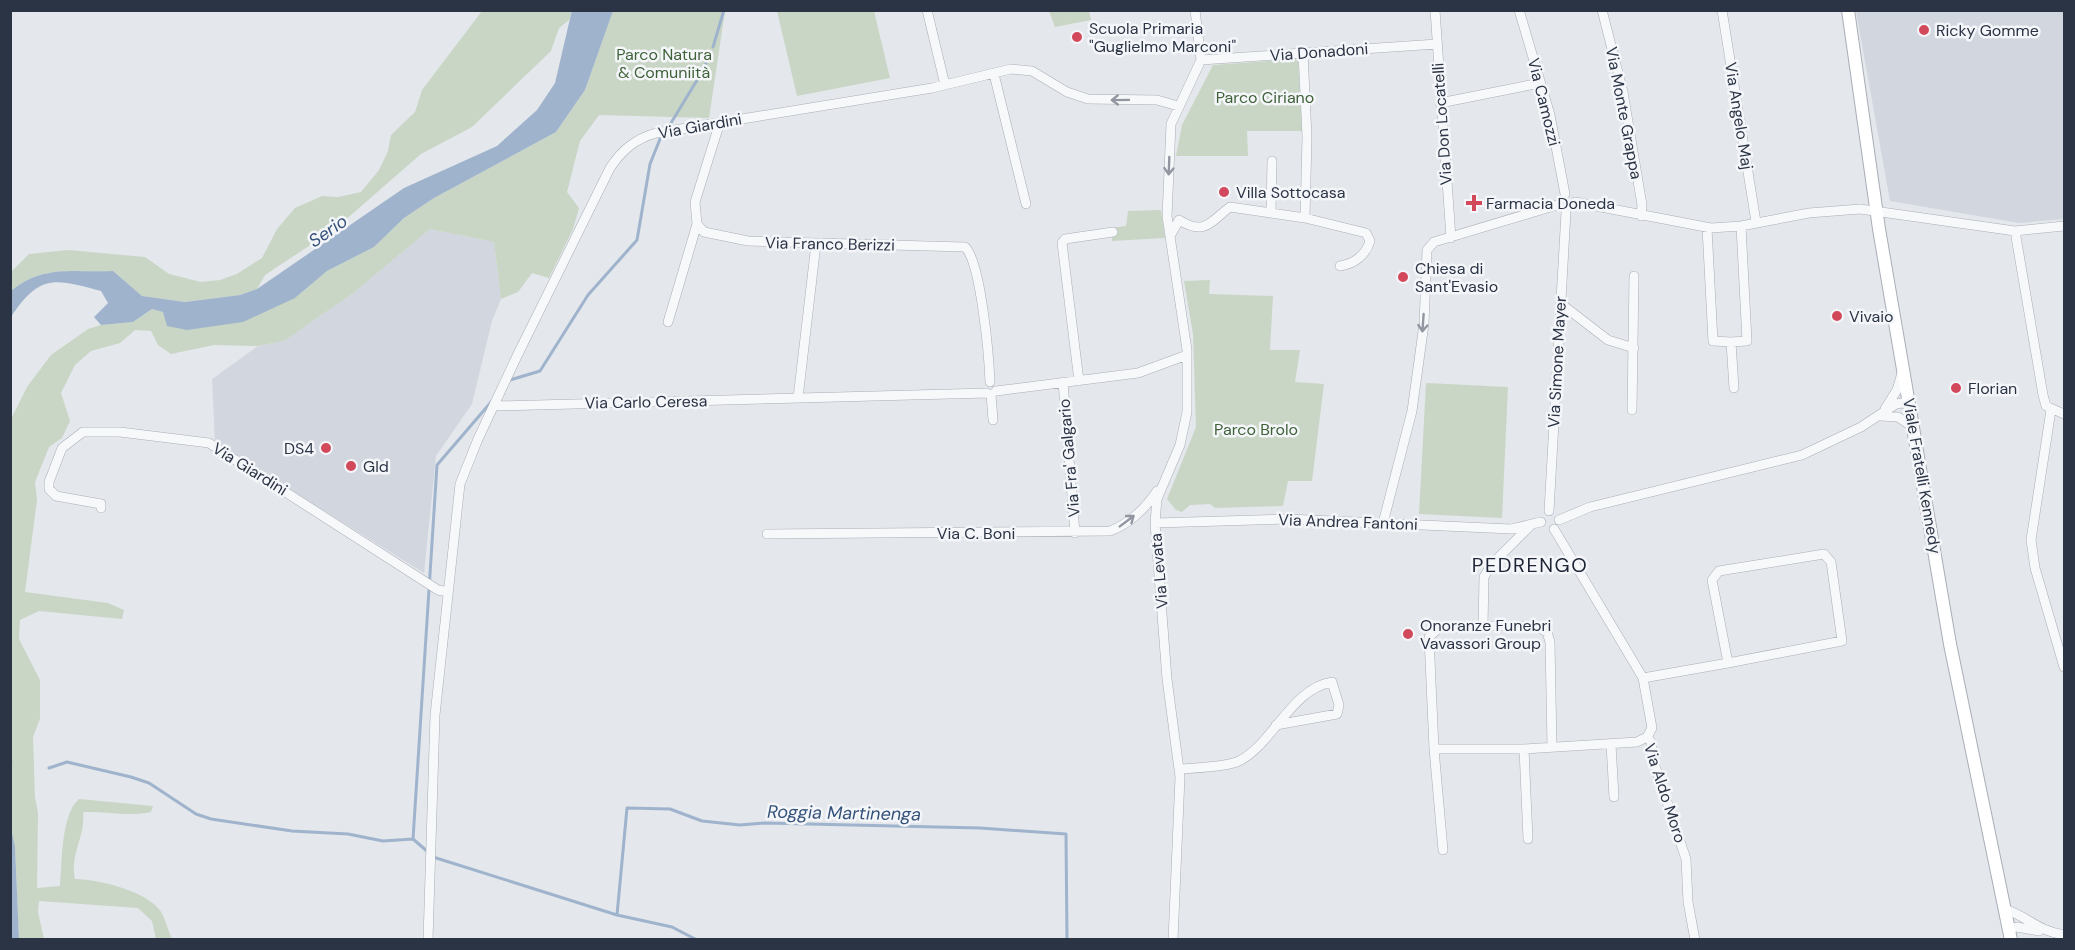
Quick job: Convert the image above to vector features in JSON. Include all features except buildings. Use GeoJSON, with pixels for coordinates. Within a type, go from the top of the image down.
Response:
{"type":"FeatureCollection","features":[{"type":"Feature","properties":{"kind":"street"},"geometry":{"type":"LineString","coordinates":[[927,10],[945,85]]}},
{"type":"Feature","properties":{"kind":"street"},"geometry":{"type":"LineString","coordinates":[[1194,10],[1201,60]]}},
{"type":"Feature","properties":{"kind":"street","name":"Via Don Locatelli"},"geometry":{"type":"LineString","coordinates":[[1435,10],[1451,237]]}},
{"type":"Feature","properties":{"kind":"street","name":"Via Camozzi"},"geometry":{"type":"LineString","coordinates":[[1519,10],[1550,115],[1565,194]]}},
{"type":"Feature","properties":{"kind":"street","name":"Via Monte Grappa"},"geometry":{"type":"LineString","coordinates":[[1602,10],[1623,92],[1642,205],[1641,216]]}},
{"type":"Feature","properties":{"kind":"street","name":"Via Angelo Maj"},"geometry":{"type":"LineString","coordinates":[[1722,10],[1756,222]]}},
{"type":"Feature","properties":{"kind":"street","name":"Viale Fratelli Kennedy"},"geometry":{"type":"LineString","coordinates":[[1848,10],[1876,210],[1950,644],[2010,934]]}},
{"type":"Feature","properties":{"kind":"street","name":"Via Donadoni"},"geometry":{"type":"LineString","coordinates":[[1201,60],[1437,44]]}},
{"type":"Feature","properties":{"kind":"street"},"geometry":{"type":"LineString","coordinates":[[1302,52],[1307,137],[1305,218]]}},
{"type":"Feature","properties":{"kind":"street","name":"Via Levata"},"geometry":{"type":"LineString","coordinates":[[1173,939],[1180,769],[1167,679],[1155,523],[1157,499],[1185,427],[1187,355],[1167,209],[1171,124],[1201,60]]}},
{"type":"Feature","properties":{"kind":"street","name":"Via Giardini"},"geometry":{"type":"LineString","coordinates":[[428,939],[435,715],[443,591],[460,484],[543,302],[617,158],[644,136],[945,85],[1011,69],[1032,71],[1067,92],[1088,99],[1157,100],[1178,106]]}},
{"type":"Feature","properties":{"kind":"street"},"geometry":{"type":"LineString","coordinates":[[994,74],[1026,204]]}},
{"type":"Feature","properties":{"kind":"street"},"geometry":{"type":"LineString","coordinates":[[1440,103],[1540,83]]}},
{"type":"Feature","properties":{"kind":"street"},"geometry":{"type":"LineString","coordinates":[[668,322],[697,224],[695,202],[720,122]]}},
{"type":"Feature","properties":{"kind":"street"},"geometry":{"type":"LineString","coordinates":[[1271,212],[1272,161]]}},
{"type":"Feature","properties":{"kind":"street"},"geometry":{"type":"LineString","coordinates":[[1565,194],[1572,196],[1575,202],[1573,210],[1566,213],[1557,205],[1558,198],[1565,194]]}},
{"type":"Feature","properties":{"kind":"street"},"geometry":{"type":"LineString","coordinates":[[1575,202],[1707,228],[1742,226],[1809,213],[1876,210],[2015,231],[2064,226]]}},
{"type":"Feature","properties":{"kind":"street"},"geometry":{"type":"LineString","coordinates":[[1383,523],[1412,411],[1424,324],[1426,255],[1434,242],[1557,205]]}},
{"type":"Feature","properties":{"kind":"street"},"geometry":{"type":"LineString","coordinates":[[1167,209],[1179,220],[1198,228],[1208,225],[1230,207],[1305,218],[1366,233],[1370,241],[1367,250],[1360,258],[1340,266]]}},
{"type":"Feature","properties":{"kind":"street","name":"Via Simone Mayer"},"geometry":{"type":"LineString","coordinates":[[1549,511],[1566,213]]}},
{"type":"Feature","properties":{"kind":"street"},"geometry":{"type":"LineString","coordinates":[[1170,236],[1179,220]]}},
{"type":"Feature","properties":{"kind":"street","name":"Via Franco Berizzi"},"geometry":{"type":"LineString","coordinates":[[697,224],[704,232],[748,241],[960,246],[968,250],[982,303],[990,387]]}},
{"type":"Feature","properties":{"kind":"street"},"geometry":{"type":"LineString","coordinates":[[1707,228],[1713,341],[1731,342],[1747,340],[1742,226]]}},
{"type":"Feature","properties":{"kind":"street"},"geometry":{"type":"LineString","coordinates":[[2015,231],[2043,395],[2046,406],[2064,414]]}},
{"type":"Feature","properties":{"kind":"street","name":"Via Fra' Galgario"},"geometry":{"type":"LineString","coordinates":[[1079,381],[1062,243],[1065,239],[1113,232]]}},
{"type":"Feature","properties":{"kind":"street"},"geometry":{"type":"LineString","coordinates":[[798,398],[816,244]]}},
{"type":"Feature","properties":{"kind":"street"},"geometry":{"type":"LineString","coordinates":[[1632,410],[1634,276]]}},
{"type":"Feature","properties":{"kind":"street"},"geometry":{"type":"LineString","coordinates":[[1560,303],[1608,340],[1634,348]]}},
{"type":"Feature","properties":{"kind":"street"},"geometry":{"type":"LineString","coordinates":[[1731,342],[1734,388]]}},
{"type":"Feature","properties":{"kind":"street","name":"Via Carlo Ceresa"},"geometry":{"type":"LineString","coordinates":[[494,406],[974,392],[990,387],[1010,388],[1138,373],[1187,355]]}},
{"type":"Feature","properties":{"kind":"street"},"geometry":{"type":"LineString","coordinates":[[1880,416],[1897,390],[1904,367]]}},
{"type":"Feature","properties":{"kind":"street","name":"Via Fra' Galgario"},"geometry":{"type":"LineString","coordinates":[[1063,382],[1075,533]]}},
{"type":"Feature","properties":{"kind":"street"},"geometry":{"type":"LineString","coordinates":[[990,387],[993,420]]}},
{"type":"Feature","properties":{"kind":"street"},"geometry":{"type":"LineString","coordinates":[[1559,520],[1556,513],[1549,511],[1542,516],[1541,522],[1544,528],[1554,529],[1559,520],[1590,507],[1802,455],[1880,416],[1896,404],[1909,402]]}},
{"type":"Feature","properties":{"kind":"street"},"geometry":{"type":"LineString","coordinates":[[2051,410],[2031,540],[2035,568],[2064,667]]}},
{"type":"Feature","properties":{"kind":"street"},"geometry":{"type":"LineString","coordinates":[[1880,416],[1898,417],[1908,421],[1914,428]]}},
{"type":"Feature","properties":{"kind":"street","name":"Via Giardini"},"geometry":{"type":"LineString","coordinates":[[102,508],[101,504],[56,496],[49,489],[49,482],[62,448],[83,432],[120,432],[209,442],[419,578],[443,591]]}},
{"type":"Feature","properties":{"kind":"street","name":"Via C. Boni"},"geometry":{"type":"LineString","coordinates":[[767,534],[1075,533],[1119,528],[1150,502],[1163,481]]}},
{"type":"Feature","properties":{"kind":"street","name":"Via Andrea Fantoni"},"geometry":{"type":"LineString","coordinates":[[1155,523],[1288,519],[1511,530],[1541,522]]}},
{"type":"Feature","properties":{"kind":"street"},"geometry":{"type":"LineString","coordinates":[[1484,626],[1484,577],[1491,565],[1530,526]]}},
{"type":"Feature","properties":{"kind":"street","name":"Via Aldo Moro"},"geometry":{"type":"LineString","coordinates":[[1554,529],[1643,678],[1652,728],[1647,737],[1651,742],[1655,766],[1686,859],[1688,902],[1695,939]]}},
{"type":"Feature","properties":{"kind":"street"},"geometry":{"type":"LineString","coordinates":[[1643,678],[1728,663],[1842,641],[1831,562],[1824,554],[1719,571],[1712,580],[1728,663]]}},
{"type":"Feature","properties":{"kind":"street"},"geometry":{"type":"LineString","coordinates":[[1443,850],[1434,748],[1429,637],[1439,628],[1484,626],[1535,626],[1547,632],[1550,642],[1552,747]]}},
{"type":"Feature","properties":{"kind":"street"},"geometry":{"type":"LineString","coordinates":[[1180,769],[1238,762],[1318,684],[1332,682],[1339,705],[1337,714],[1276,725]]}},
{"type":"Feature","properties":{"kind":"street"},"geometry":{"type":"LineString","coordinates":[[1434,748],[1524,749],[1637,742],[1647,737]]}},
{"type":"Feature","properties":{"kind":"street"},"geometry":{"type":"LineString","coordinates":[[1611,744],[1614,797]]}},
{"type":"Feature","properties":{"kind":"street"},"geometry":{"type":"LineString","coordinates":[[1524,749],[1528,839]]}},
{"type":"Feature","properties":{"kind":"street"},"geometry":{"type":"LineString","coordinates":[[2005,909],[2017,913],[2043,931]]}},
{"type":"Feature","properties":{"kind":"street"},"geometry":{"type":"LineString","coordinates":[[2010,934],[2017,927],[2064,935]]}},
{"type":"Feature","properties":{"kind":"shaded area"},"geometry":{"type":"Polygon","coordinates":[[[1856,11],[2064,11],[2064,219],[2019,223],[1890,201],[1856,11]]]}},
{"type":"Feature","properties":{"kind":"shaded area"},"geometry":{"type":"Polygon","coordinates":[[[430,229],[494,242],[501,299],[492,321],[472,404],[436,456],[424,573],[215,443],[212,379],[258,346],[284,341],[352,294],[430,229]]]}},
{"type":"Feature","properties":{"kind":"green space"},"geometry":{"type":"Polygon","coordinates":[[[482,11],[572,11],[569,20],[559,28],[551,51],[472,127],[421,154],[336,228],[265,275],[257,289],[240,295],[185,302],[142,296],[113,271],[72,271],[47,273],[23,282],[11,291],[11,272],[29,254],[68,250],[145,257],[169,274],[201,282],[220,280],[237,274],[262,258],[277,229],[295,208],[322,196],[338,197],[361,192],[379,170],[388,151],[391,135],[415,112],[422,90],[482,11]]]}},
{"type":"Feature","properties":{"kind":"green space","name":"Parco Natura & Comuniità"},"geometry":{"type":"Polygon","coordinates":[[[613,11],[725,11],[709,118],[599,115],[580,141],[567,192],[579,208],[573,229],[549,278],[532,273],[518,292],[501,299],[494,242],[430,229],[352,294],[284,341],[258,346],[214,345],[171,354],[158,345],[151,331],[135,330],[120,343],[91,351],[75,365],[61,393],[70,421],[62,438],[49,447],[35,482],[37,500],[25,592],[108,603],[124,610],[122,619],[39,611],[20,620],[19,639],[40,680],[40,719],[33,737],[35,797],[38,813],[37,888],[60,886],[66,827],[73,806],[79,799],[153,806],[151,812],[142,813],[83,812],[82,829],[74,862],[75,879],[119,887],[152,902],[165,919],[172,939],[156,939],[152,921],[138,908],[39,901],[38,912],[44,939],[19,939],[15,846],[10,829],[10,421],[27,387],[51,355],[88,329],[101,325],[133,322],[152,309],[163,312],[295,298],[327,271],[374,247],[404,218],[434,198],[556,132],[585,90],[613,11]]]}},
{"type":"Feature","properties":{"kind":"green space"},"geometry":{"type":"Polygon","coordinates":[[[777,11],[874,11],[890,78],[797,96],[777,11]]]}},
{"type":"Feature","properties":{"kind":"green space"},"geometry":{"type":"Polygon","coordinates":[[[1049,11],[1089,11],[1091,20],[1055,27],[1049,11]]]}},
{"type":"Feature","properties":{"kind":"green space","name":"Parco Ciriano"},"geometry":{"type":"Polygon","coordinates":[[[1298,59],[1302,131],[1247,131],[1248,156],[1176,156],[1182,125],[1213,65],[1298,59]]]}},
{"type":"Feature","properties":{"kind":"green space"},"geometry":{"type":"Polygon","coordinates":[[[1161,210],[1165,238],[1112,241],[1112,228],[1126,226],[1128,211],[1161,210]]]}},
{"type":"Feature","properties":{"kind":"green space","name":"Parco Brolo"},"geometry":{"type":"Polygon","coordinates":[[[1210,280],[1209,294],[1273,296],[1270,350],[1300,350],[1295,382],[1324,384],[1312,481],[1288,481],[1283,506],[1215,508],[1210,504],[1190,505],[1182,512],[1176,510],[1167,499],[1196,427],[1193,334],[1184,281],[1210,280]]]}},
{"type":"Feature","properties":{"kind":"green space"},"geometry":{"type":"Polygon","coordinates":[[[1426,383],[1508,387],[1502,518],[1419,514],[1426,383]]]}},
{"type":"Feature","properties":{"kind":"water"},"geometry":{"type":"Polygon","coordinates":[[[572,10],[613,11],[585,90],[556,132],[434,198],[404,218],[374,247],[327,271],[295,298],[243,322],[187,330],[167,326],[163,312],[152,309],[133,322],[101,325],[94,317],[108,303],[101,291],[60,282],[40,286],[21,303],[11,317],[11,291],[23,282],[47,273],[113,271],[142,296],[185,302],[240,295],[257,289],[404,188],[497,146],[537,110],[555,83],[572,10]]]}},
{"type":"Feature","properties":{"kind":"water"},"geometry":{"type":"Polygon","coordinates":[[[11,829],[15,846],[19,939],[11,939],[11,829]]]}},
{"type":"Feature","properties":{"kind":"waterway"},"geometry":{"type":"LineString","coordinates":[[713,47],[724,10]]}},
{"type":"Feature","properties":{"kind":"waterway"},"geometry":{"type":"LineString","coordinates":[[671,123],[702,72],[710,54]]}},
{"type":"Feature","properties":{"kind":"waterway"},"geometry":{"type":"LineString","coordinates":[[510,380],[540,371],[588,295],[637,240],[650,164],[660,139]]}},
{"type":"Feature","properties":{"kind":"waterway"},"geometry":{"type":"LineString","coordinates":[[428,852],[413,839],[437,465],[492,401]]}},
{"type":"Feature","properties":{"kind":"waterway"},"geometry":{"type":"LineString","coordinates":[[49,768],[67,762],[131,777],[149,783],[196,814],[211,819],[292,831],[348,834],[383,841],[413,839]]}},
{"type":"Feature","properties":{"kind":"waterway","name":"Roggia Martinenga"},"geometry":{"type":"LineString","coordinates":[[617,915],[627,808],[670,809],[702,821],[740,825],[765,823],[980,828],[1066,834],[1067,940]]}},
{"type":"Feature","properties":{"kind":"waterway"},"geometry":{"type":"LineString","coordinates":[[433,857],[617,915],[672,927],[697,940]]}},
{"type":"Feature","properties":{"kind":"place","name":"Ricky Gomme"},"geometry":{"type":"Point","coordinates":[1924,30]}},
{"type":"Feature","properties":{"kind":"place","name":"Scuola Primaria \"Guglielmo Marconi\""},"geometry":{"type":"Point","coordinates":[1077,37]}},
{"type":"Feature","properties":{"kind":"place","name":"Villa Sottocasa"},"geometry":{"type":"Point","coordinates":[1224,192]}},
{"type":"Feature","properties":{"kind":"place","name":"Farmacia Doneda"},"geometry":{"type":"Point","coordinates":[1474,203]}},
{"type":"Feature","properties":{"kind":"place","name":"Chiesa di Sant'Evasio"},"geometry":{"type":"Point","coordinates":[1403,277]}},
{"type":"Feature","properties":{"kind":"place","name":"Vivaio"},"geometry":{"type":"Point","coordinates":[1837,316]}},
{"type":"Feature","properties":{"kind":"place","name":"Florian"},"geometry":{"type":"Point","coordinates":[1956,388]}},
{"type":"Feature","properties":{"kind":"place","name":"DS4"},"geometry":{"type":"Point","coordinates":[326,448]}},
{"type":"Feature","properties":{"kind":"place","name":"Gld"},"geometry":{"type":"Point","coordinates":[351,466]}},
{"type":"Feature","properties":{"kind":"place","name":"Onoranze Funebri Vavassori Group"},"geometry":{"type":"Point","coordinates":[1408,634]}},
{"type":"Feature","properties":{"kind":"district","name":"PEDRENGO"},"geometry":{"type":"Point","coordinates":[1530,565]}},
{"type":"Feature","properties":{"kind":"water label","name":"Serio"},"geometry":{"type":"Point","coordinates":[328,231]}}]}
